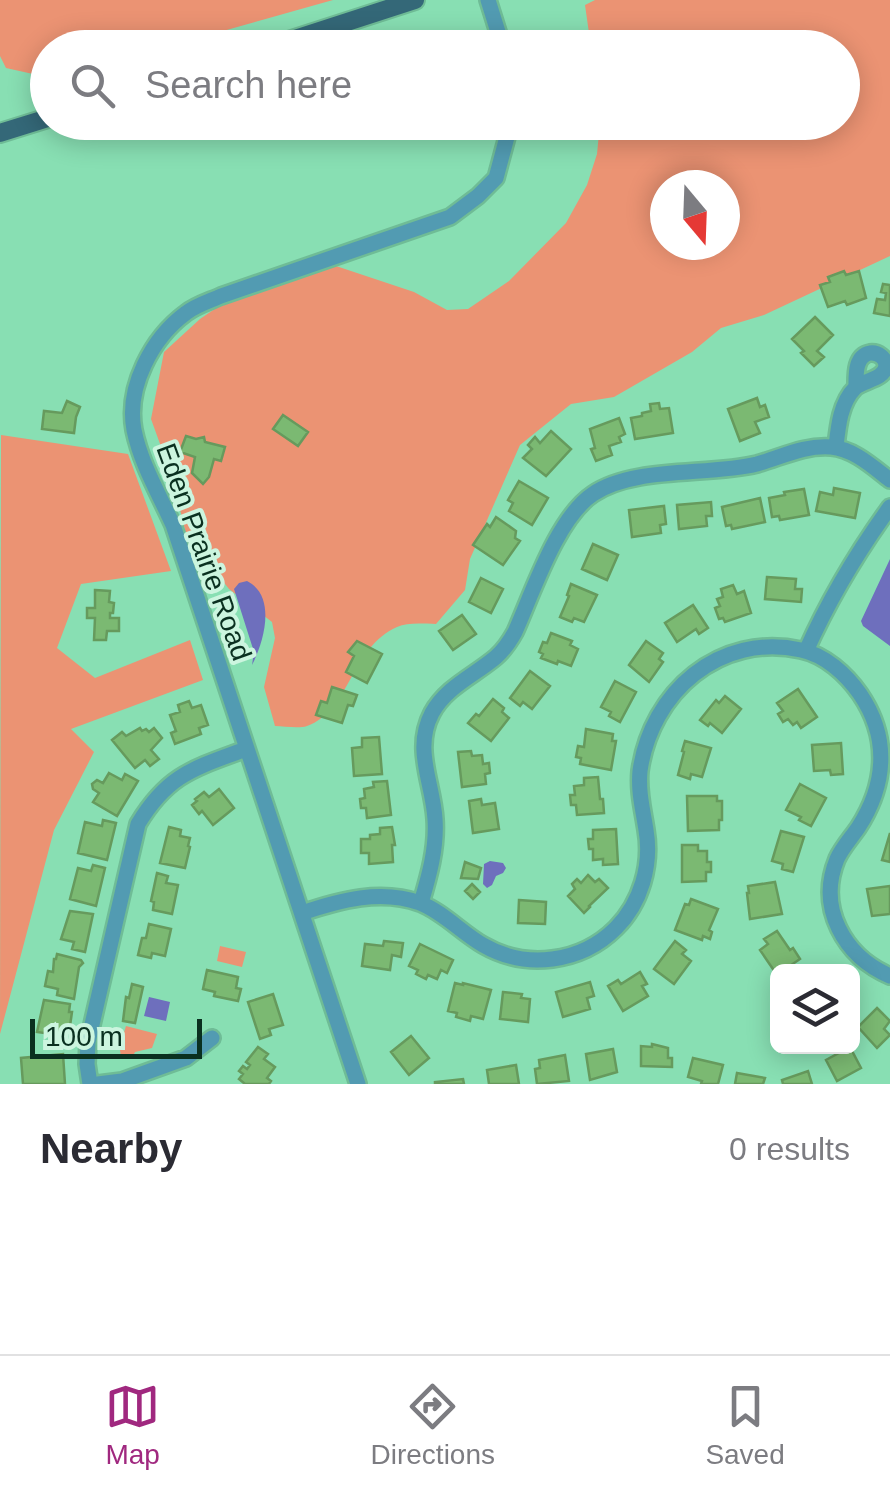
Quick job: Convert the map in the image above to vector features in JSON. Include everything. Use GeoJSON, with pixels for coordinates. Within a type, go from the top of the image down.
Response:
{"type":"FeatureCollection","features":[{"type":"Feature","properties":{"kind":"main road"},"geometry":{"type":"LineString","coordinates":[[322,30],[415,0]]}},
{"type":"Feature","properties":{"kind":"main road"},"geometry":{"type":"LineString","coordinates":[[0,133],[30,124]]}},
{"type":"Feature","properties":{"kind":"street"},"geometry":{"type":"LineString","coordinates":[[488,0],[497,30]]}},
{"type":"Feature","properties":{"kind":"street","name":"Eden Prairie Road"},"geometry":{"type":"LineString","coordinates":[[358,1084],[173,525],[141,456],[133,425],[139,376],[156,343],[187,311],[450,217],[496,178],[506,140]]}},
{"type":"Feature","properties":{"kind":"street"},"geometry":{"type":"LineString","coordinates":[[836,447],[845,404],[856,386]]}},
{"type":"Feature","properties":{"kind":"street"},"geometry":{"type":"LineString","coordinates":[[421,904],[436,839],[424,769],[422,722],[459,684],[508,644],[560,534],[575,510],[593,493],[637,478],[737,468],[797,450],[836,447],[860,457],[890,480]]}},
{"type":"Feature","properties":{"kind":"street"},"geometry":{"type":"LineString","coordinates":[[806,650],[853,558],[890,507]]}},
{"type":"Feature","properties":{"kind":"street"},"geometry":{"type":"LineString","coordinates":[[302,913],[355,897],[386,897],[421,904],[500,953],[553,960],[572,955],[603,938],[627,914],[646,870],[647,834],[639,794],[644,752],[652,728],[702,667],[742,649],[773,645],[806,650],[835,667],[881,717],[880,777],[859,826],[839,854],[830,891],[835,919],[850,950],[890,976]]}},
{"type":"Feature","properties":{"kind":"street"},"geometry":{"type":"LineString","coordinates":[[90,1084],[88,1042],[138,824],[152,801],[170,783],[191,769],[246,749]]}},
{"type":"Feature","properties":{"kind":"street"},"geometry":{"type":"LineString","coordinates":[[98,1084],[122,1082],[186,1058],[212,1038]]}},
{"type":"Feature","properties":{"kind":"shaded area"},"geometry":{"type":"Polygon","coordinates":[[[0,0],[333,0],[226,30],[30,30],[30,73],[6,68],[0,56],[0,0]]]}},
{"type":"Feature","properties":{"kind":"shaded area"},"geometry":{"type":"Polygon","coordinates":[[[595,0],[890,0],[890,256],[764,315],[721,328],[692,352],[614,397],[571,404],[520,445],[470,559],[465,590],[436,624],[401,625],[382,636],[333,707],[321,718],[303,727],[275,726],[264,687],[275,638],[272,622],[229,589],[186,534],[172,477],[151,419],[164,352],[200,319],[244,289],[293,280],[336,266],[414,292],[447,310],[468,309],[509,281],[566,223],[587,185],[598,140],[860,140],[860,30],[589,30],[585,5],[595,0]]]}},
{"type":"Feature","properties":{"kind":"shaded area"},"geometry":{"type":"Polygon","coordinates":[[[1,435],[128,454],[171,571],[81,584],[57,648],[95,678],[190,640],[203,680],[71,729],[94,752],[54,830],[0,1034],[1,435]]]}},
{"type":"Feature","properties":{"kind":"shaded area"},"geometry":{"type":"Polygon","coordinates":[[[890,559],[890,646],[861,621],[890,559]]]}},
{"type":"Feature","properties":{"kind":"shaded area"},"geometry":{"type":"Polygon","coordinates":[[[247,581],[262,597],[265,608],[264,632],[252,665],[254,652],[234,589],[247,581]]]}},
{"type":"Feature","properties":{"kind":"shaded area"},"geometry":{"type":"Polygon","coordinates":[[[503,863],[506,868],[487,888],[483,884],[484,864],[503,863]]]}},
{"type":"Feature","properties":{"kind":"shaded area"},"geometry":{"type":"Polygon","coordinates":[[[220,946],[246,952],[242,967],[217,961],[220,946]]]}},
{"type":"Feature","properties":{"kind":"shaded area"},"geometry":{"type":"Polygon","coordinates":[[[149,997],[170,1002],[166,1021],[144,1016],[149,997]]]}},
{"type":"Feature","properties":{"kind":"shaded area"},"geometry":{"type":"Polygon","coordinates":[[[126,1026],[157,1034],[152,1048],[121,1057],[118,1036],[123,1036],[126,1026]]]}},
{"type":"Feature","properties":{"kind":"building"},"geometry":{"type":"Polygon","coordinates":[[[844,271],[846,275],[859,271],[866,298],[828,307],[820,285],[844,271]]]}},
{"type":"Feature","properties":{"kind":"building"},"geometry":{"type":"Polygon","coordinates":[[[883,284],[890,285],[890,316],[874,313],[877,299],[885,300],[883,284]]]}},
{"type":"Feature","properties":{"kind":"building"},"geometry":{"type":"Polygon","coordinates":[[[815,317],[833,335],[817,351],[824,357],[814,366],[792,339],[815,317]]]}},
{"type":"Feature","properties":{"kind":"building"},"geometry":{"type":"Polygon","coordinates":[[[757,398],[760,407],[765,405],[769,417],[755,422],[760,433],[740,441],[728,409],[757,398]]]}},
{"type":"Feature","properties":{"kind":"building"},"geometry":{"type":"Polygon","coordinates":[[[67,401],[80,407],[74,433],[42,429],[44,411],[62,413],[67,401]]]}},
{"type":"Feature","properties":{"kind":"building"},"geometry":{"type":"Polygon","coordinates":[[[659,403],[660,409],[669,408],[673,433],[635,439],[631,418],[642,416],[651,411],[650,404],[659,403]]]}},
{"type":"Feature","properties":{"kind":"building"},"geometry":{"type":"Polygon","coordinates":[[[283,415],[308,432],[298,446],[273,429],[283,415]]]}},
{"type":"Feature","properties":{"kind":"building"},"geometry":{"type":"Polygon","coordinates":[[[619,418],[625,434],[619,437],[621,442],[609,446],[612,455],[596,461],[590,429],[619,418]]]}},
{"type":"Feature","properties":{"kind":"building"},"geometry":{"type":"Polygon","coordinates":[[[551,431],[571,449],[546,476],[523,458],[532,449],[528,445],[535,437],[540,443],[551,431]]]}},
{"type":"Feature","properties":{"kind":"building"},"geometry":{"type":"Polygon","coordinates":[[[186,436],[204,437],[205,442],[225,447],[221,461],[214,459],[203,484],[192,473],[195,457],[180,452],[186,436]]]}},
{"type":"Feature","properties":{"kind":"building"},"geometry":{"type":"Polygon","coordinates":[[[519,481],[548,498],[532,525],[509,511],[513,503],[508,500],[519,481]]]}},
{"type":"Feature","properties":{"kind":"building"},"geometry":{"type":"Polygon","coordinates":[[[834,488],[860,493],[855,518],[816,511],[820,492],[833,495],[834,488]]]}},
{"type":"Feature","properties":{"kind":"building"},"geometry":{"type":"Polygon","coordinates":[[[804,489],[809,515],[780,520],[779,516],[772,517],[769,498],[804,489]]]}},
{"type":"Feature","properties":{"kind":"building"},"geometry":{"type":"Polygon","coordinates":[[[760,498],[765,522],[732,529],[731,525],[726,526],[722,507],[760,498]]]}},
{"type":"Feature","properties":{"kind":"building"},"geometry":{"type":"Polygon","coordinates":[[[711,502],[712,516],[706,516],[707,526],[679,529],[677,505],[711,502]]]}},
{"type":"Feature","properties":{"kind":"building"},"geometry":{"type":"Polygon","coordinates":[[[664,506],[666,524],[660,525],[661,533],[632,537],[629,510],[664,506]]]}},
{"type":"Feature","properties":{"kind":"building"},"geometry":{"type":"Polygon","coordinates":[[[496,517],[516,531],[515,538],[520,541],[503,565],[473,545],[496,517]]]}},
{"type":"Feature","properties":{"kind":"building"},"geometry":{"type":"Polygon","coordinates":[[[593,544],[618,555],[607,580],[582,569],[593,544]]]}},
{"type":"Feature","properties":{"kind":"building"},"geometry":{"type":"Polygon","coordinates":[[[767,577],[796,579],[795,589],[802,589],[801,602],[765,599],[767,577]]]}},
{"type":"Feature","properties":{"kind":"building"},"geometry":{"type":"Polygon","coordinates":[[[481,578],[503,589],[491,613],[469,602],[481,578]]]}},
{"type":"Feature","properties":{"kind":"building"},"geometry":{"type":"Polygon","coordinates":[[[571,584],[597,595],[584,622],[560,617],[571,584]]]}},
{"type":"Feature","properties":{"kind":"building"},"geometry":{"type":"Polygon","coordinates":[[[733,585],[737,594],[744,591],[751,613],[725,622],[719,619],[715,608],[720,606],[717,599],[723,597],[721,589],[733,585]]]}},
{"type":"Feature","properties":{"kind":"building"},"geometry":{"type":"Polygon","coordinates":[[[95,590],[110,591],[109,602],[114,603],[110,618],[119,618],[119,631],[107,631],[106,640],[94,640],[95,618],[87,618],[87,608],[95,608],[95,590]]]}},
{"type":"Feature","properties":{"kind":"building"},"geometry":{"type":"Polygon","coordinates":[[[693,605],[708,628],[699,634],[696,629],[677,642],[665,623],[693,605]]]}},
{"type":"Feature","properties":{"kind":"building"},"geometry":{"type":"Polygon","coordinates":[[[462,615],[476,634],[453,650],[439,631],[462,615]]]}},
{"type":"Feature","properties":{"kind":"building"},"geometry":{"type":"Polygon","coordinates":[[[551,633],[572,641],[570,645],[578,649],[571,666],[541,658],[543,642],[547,643],[551,633]]]}},
{"type":"Feature","properties":{"kind":"building"},"geometry":{"type":"Polygon","coordinates":[[[357,641],[382,654],[367,683],[346,672],[354,656],[348,652],[357,641]]]}},
{"type":"Feature","properties":{"kind":"building"},"geometry":{"type":"Polygon","coordinates":[[[646,641],[663,653],[659,659],[663,662],[649,682],[629,665],[646,641]]]}},
{"type":"Feature","properties":{"kind":"building"},"geometry":{"type":"Polygon","coordinates":[[[530,671],[550,686],[532,709],[510,698],[530,671]]]}},
{"type":"Feature","properties":{"kind":"building"},"geometry":{"type":"Polygon","coordinates":[[[615,681],[636,692],[620,722],[601,707],[615,681]]]}},
{"type":"Feature","properties":{"kind":"building"},"geometry":{"type":"Polygon","coordinates":[[[332,687],[357,695],[353,706],[348,705],[342,723],[316,715],[321,701],[327,703],[332,687]]]}},
{"type":"Feature","properties":{"kind":"building"},"geometry":{"type":"Polygon","coordinates":[[[798,689],[817,717],[801,728],[788,719],[783,722],[778,714],[783,711],[777,703],[798,689]]]}},
{"type":"Feature","properties":{"kind":"building"},"geometry":{"type":"Polygon","coordinates":[[[725,696],[741,709],[722,733],[700,720],[716,700],[719,703],[725,696]]]}},
{"type":"Feature","properties":{"kind":"building"},"geometry":{"type":"Polygon","coordinates":[[[493,699],[509,718],[491,741],[468,723],[493,699]]]}},
{"type":"Feature","properties":{"kind":"building"},"geometry":{"type":"Polygon","coordinates":[[[189,701],[192,708],[201,705],[208,725],[199,728],[201,734],[175,744],[171,733],[176,731],[170,715],[180,712],[178,705],[189,701]]]}},
{"type":"Feature","properties":{"kind":"building"},"geometry":{"type":"Polygon","coordinates":[[[140,728],[149,732],[154,728],[162,738],[151,750],[159,759],[150,766],[145,760],[135,768],[112,740],[122,732],[126,736],[140,728]]]}},
{"type":"Feature","properties":{"kind":"building"},"geometry":{"type":"Polygon","coordinates":[[[586,729],[613,734],[612,741],[616,741],[611,770],[580,764],[581,758],[576,757],[578,746],[584,747],[586,729]]]}},
{"type":"Feature","properties":{"kind":"building"},"geometry":{"type":"Polygon","coordinates":[[[379,737],[382,774],[354,776],[352,748],[362,747],[362,738],[379,737]]]}},
{"type":"Feature","properties":{"kind":"building"},"geometry":{"type":"Polygon","coordinates":[[[685,741],[711,748],[702,777],[678,775],[685,741]]]}},
{"type":"Feature","properties":{"kind":"building"},"geometry":{"type":"Polygon","coordinates":[[[841,743],[843,774],[814,771],[812,745],[841,743]]]}},
{"type":"Feature","properties":{"kind":"building"},"geometry":{"type":"Polygon","coordinates":[[[471,751],[472,756],[482,755],[483,764],[489,763],[490,773],[485,774],[486,784],[462,787],[458,752],[471,751]]]}},
{"type":"Feature","properties":{"kind":"building"},"geometry":{"type":"Polygon","coordinates":[[[109,773],[122,780],[125,774],[138,781],[117,816],[93,802],[99,793],[92,784],[97,780],[103,783],[109,773]]]}},
{"type":"Feature","properties":{"kind":"building"},"geometry":{"type":"Polygon","coordinates":[[[598,777],[604,813],[577,815],[576,805],[571,805],[574,786],[584,785],[584,778],[598,777]]]}},
{"type":"Feature","properties":{"kind":"building"},"geometry":{"type":"Polygon","coordinates":[[[387,781],[391,815],[367,818],[360,799],[365,798],[364,789],[374,787],[373,782],[387,781]]]}},
{"type":"Feature","properties":{"kind":"building"},"geometry":{"type":"Polygon","coordinates":[[[800,784],[826,798],[811,826],[786,810],[800,784]]]}},
{"type":"Feature","properties":{"kind":"building"},"geometry":{"type":"Polygon","coordinates":[[[219,789],[234,808],[213,825],[192,805],[204,792],[209,797],[219,789]]]}},
{"type":"Feature","properties":{"kind":"building"},"geometry":{"type":"Polygon","coordinates":[[[687,796],[717,796],[717,801],[722,801],[719,830],[688,831],[687,796]]]}},
{"type":"Feature","properties":{"kind":"building"},"geometry":{"type":"Polygon","coordinates":[[[481,799],[482,805],[495,803],[499,829],[473,833],[469,801],[481,799]]]}},
{"type":"Feature","properties":{"kind":"building"},"geometry":{"type":"Polygon","coordinates":[[[103,820],[116,823],[107,860],[78,853],[85,822],[102,826],[103,820]]]}},
{"type":"Feature","properties":{"kind":"building"},"geometry":{"type":"Polygon","coordinates":[[[169,827],[190,838],[185,868],[160,863],[169,827]]]}},
{"type":"Feature","properties":{"kind":"building"},"geometry":{"type":"Polygon","coordinates":[[[392,827],[393,862],[369,864],[369,853],[361,853],[361,839],[380,834],[380,828],[392,827]]]}},
{"type":"Feature","properties":{"kind":"building"},"geometry":{"type":"Polygon","coordinates":[[[616,829],[618,864],[603,865],[603,859],[593,860],[588,839],[593,839],[593,830],[616,829]]]}},
{"type":"Feature","properties":{"kind":"building"},"geometry":{"type":"Polygon","coordinates":[[[781,831],[804,837],[793,872],[772,861],[781,831]]]}},
{"type":"Feature","properties":{"kind":"building"},"geometry":{"type":"Polygon","coordinates":[[[890,833],[890,862],[882,860],[890,833]]]}},
{"type":"Feature","properties":{"kind":"building"},"geometry":{"type":"Polygon","coordinates":[[[682,845],[698,845],[698,851],[707,851],[711,872],[706,872],[706,881],[682,882],[682,845]]]}},
{"type":"Feature","properties":{"kind":"building"},"geometry":{"type":"Polygon","coordinates":[[[465,862],[481,868],[478,879],[461,878],[465,862]]]}},
{"type":"Feature","properties":{"kind":"building"},"geometry":{"type":"Polygon","coordinates":[[[93,865],[105,868],[96,906],[70,899],[78,868],[91,871],[93,865]]]}},
{"type":"Feature","properties":{"kind":"building"},"geometry":{"type":"Polygon","coordinates":[[[157,873],[168,876],[166,883],[178,885],[172,914],[153,910],[157,873]]]}},
{"type":"Feature","properties":{"kind":"building"},"geometry":{"type":"Polygon","coordinates":[[[588,875],[608,888],[584,913],[568,896],[575,889],[572,884],[577,879],[581,883],[588,875]]]}},
{"type":"Feature","properties":{"kind":"building"},"geometry":{"type":"Polygon","coordinates":[[[775,882],[782,914],[750,919],[748,886],[775,882]]]}},
{"type":"Feature","properties":{"kind":"building"},"geometry":{"type":"Polygon","coordinates":[[[472,884],[480,892],[473,899],[465,891],[472,884]]]}},
{"type":"Feature","properties":{"kind":"building"},"geometry":{"type":"Polygon","coordinates":[[[890,886],[890,914],[872,916],[867,889],[890,886]]]}},
{"type":"Feature","properties":{"kind":"building"},"geometry":{"type":"Polygon","coordinates":[[[691,899],[718,909],[709,930],[710,939],[675,930],[685,904],[689,905],[691,899]]]}},
{"type":"Feature","properties":{"kind":"building"},"geometry":{"type":"Polygon","coordinates":[[[519,900],[546,902],[545,924],[518,923],[519,900]]]}},
{"type":"Feature","properties":{"kind":"building"},"geometry":{"type":"Polygon","coordinates":[[[70,911],[93,914],[85,952],[72,949],[74,942],[61,939],[70,911]]]}},
{"type":"Feature","properties":{"kind":"building"},"geometry":{"type":"Polygon","coordinates":[[[149,924],[171,929],[165,956],[138,955],[149,924]]]}},
{"type":"Feature","properties":{"kind":"building"},"geometry":{"type":"Polygon","coordinates":[[[777,931],[800,959],[793,964],[770,965],[760,950],[768,944],[764,939],[777,931]]]}},
{"type":"Feature","properties":{"kind":"building"},"geometry":{"type":"Polygon","coordinates":[[[384,941],[403,943],[401,957],[392,955],[390,970],[362,966],[365,944],[383,946],[384,941]]]}},
{"type":"Feature","properties":{"kind":"building"},"geometry":{"type":"Polygon","coordinates":[[[675,941],[691,961],[674,984],[654,969],[675,941]]]}},
{"type":"Feature","properties":{"kind":"building"},"geometry":{"type":"Polygon","coordinates":[[[420,944],[453,960],[447,973],[441,970],[437,979],[416,974],[418,970],[409,966],[420,944]]]}},
{"type":"Feature","properties":{"kind":"building"},"geometry":{"type":"Polygon","coordinates":[[[57,954],[83,963],[74,999],[57,995],[58,989],[45,986],[57,954]]]}},
{"type":"Feature","properties":{"kind":"building"},"geometry":{"type":"Polygon","coordinates":[[[207,970],[238,977],[238,1001],[214,996],[215,992],[203,989],[207,970]]]}},
{"type":"Feature","properties":{"kind":"building"},"geometry":{"type":"Polygon","coordinates":[[[640,972],[648,996],[623,1011],[608,986],[618,980],[621,984],[640,972]]]}},
{"type":"Feature","properties":{"kind":"building"},"geometry":{"type":"Polygon","coordinates":[[[590,982],[594,996],[587,998],[590,1009],[563,1017],[556,992],[590,982]]]}},
{"type":"Feature","properties":{"kind":"building"},"geometry":{"type":"Polygon","coordinates":[[[455,983],[491,990],[483,1019],[471,1016],[470,1021],[448,1011],[455,983]]]}},
{"type":"Feature","properties":{"kind":"building"},"geometry":{"type":"Polygon","coordinates":[[[132,984],[143,987],[135,1023],[123,1021],[132,984]]]}},
{"type":"Feature","properties":{"kind":"building"},"geometry":{"type":"Polygon","coordinates":[[[503,992],[530,999],[528,1022],[500,1019],[503,992]]]}},
{"type":"Feature","properties":{"kind":"building"},"geometry":{"type":"Polygon","coordinates":[[[273,994],[283,1025],[269,1029],[271,1035],[260,1039],[248,1002],[273,994]]]}},
{"type":"Feature","properties":{"kind":"building"},"geometry":{"type":"Polygon","coordinates":[[[44,1000],[70,1004],[70,1026],[67,1025],[64,1042],[51,1040],[52,1034],[37,1032],[44,1000]]]}},
{"type":"Feature","properties":{"kind":"building"},"geometry":{"type":"Polygon","coordinates":[[[877,1008],[890,1021],[884,1029],[890,1035],[877,1048],[860,1025],[877,1008]]]}},
{"type":"Feature","properties":{"kind":"building"},"geometry":{"type":"Polygon","coordinates":[[[411,1036],[429,1058],[409,1075],[391,1052],[411,1036]]]}},
{"type":"Feature","properties":{"kind":"building"},"geometry":{"type":"Polygon","coordinates":[[[641,1046],[668,1048],[672,1067],[641,1066],[641,1046]]]}},
{"type":"Feature","properties":{"kind":"building"},"geometry":{"type":"Polygon","coordinates":[[[258,1047],[268,1054],[264,1059],[275,1067],[267,1078],[271,1081],[245,1084],[239,1079],[243,1074],[239,1071],[243,1066],[247,1069],[250,1065],[246,1062],[258,1047]]]}},
{"type":"Feature","properties":{"kind":"building"},"geometry":{"type":"Polygon","coordinates":[[[613,1049],[617,1072],[590,1080],[586,1054],[613,1049]]]}},
{"type":"Feature","properties":{"kind":"building"},"geometry":{"type":"Polygon","coordinates":[[[63,1054],[65,1084],[23,1084],[21,1058],[63,1054]]]}},
{"type":"Feature","properties":{"kind":"building"},"geometry":{"type":"Polygon","coordinates":[[[837,1054],[854,1054],[861,1068],[837,1081],[826,1060],[837,1054]]]}},
{"type":"Feature","properties":{"kind":"building"},"geometry":{"type":"Polygon","coordinates":[[[565,1055],[569,1081],[537,1084],[535,1069],[540,1068],[539,1060],[565,1055]]]}},
{"type":"Feature","properties":{"kind":"building"},"geometry":{"type":"Polygon","coordinates":[[[693,1058],[723,1065],[718,1084],[701,1084],[702,1081],[688,1077],[693,1058]]]}},
{"type":"Feature","properties":{"kind":"building"},"geometry":{"type":"Polygon","coordinates":[[[516,1065],[519,1084],[489,1084],[487,1070],[516,1065]]]}},
{"type":"Feature","properties":{"kind":"building"},"geometry":{"type":"Polygon","coordinates":[[[808,1071],[812,1084],[783,1084],[782,1080],[808,1071]]]}},
{"type":"Feature","properties":{"kind":"building"},"geometry":{"type":"Polygon","coordinates":[[[737,1073],[765,1078],[763,1084],[735,1084],[737,1073]]]}},
{"type":"Feature","properties":{"kind":"building"},"geometry":{"type":"Polygon","coordinates":[[[463,1079],[464,1084],[435,1084],[435,1082],[463,1079]]]}}]}
